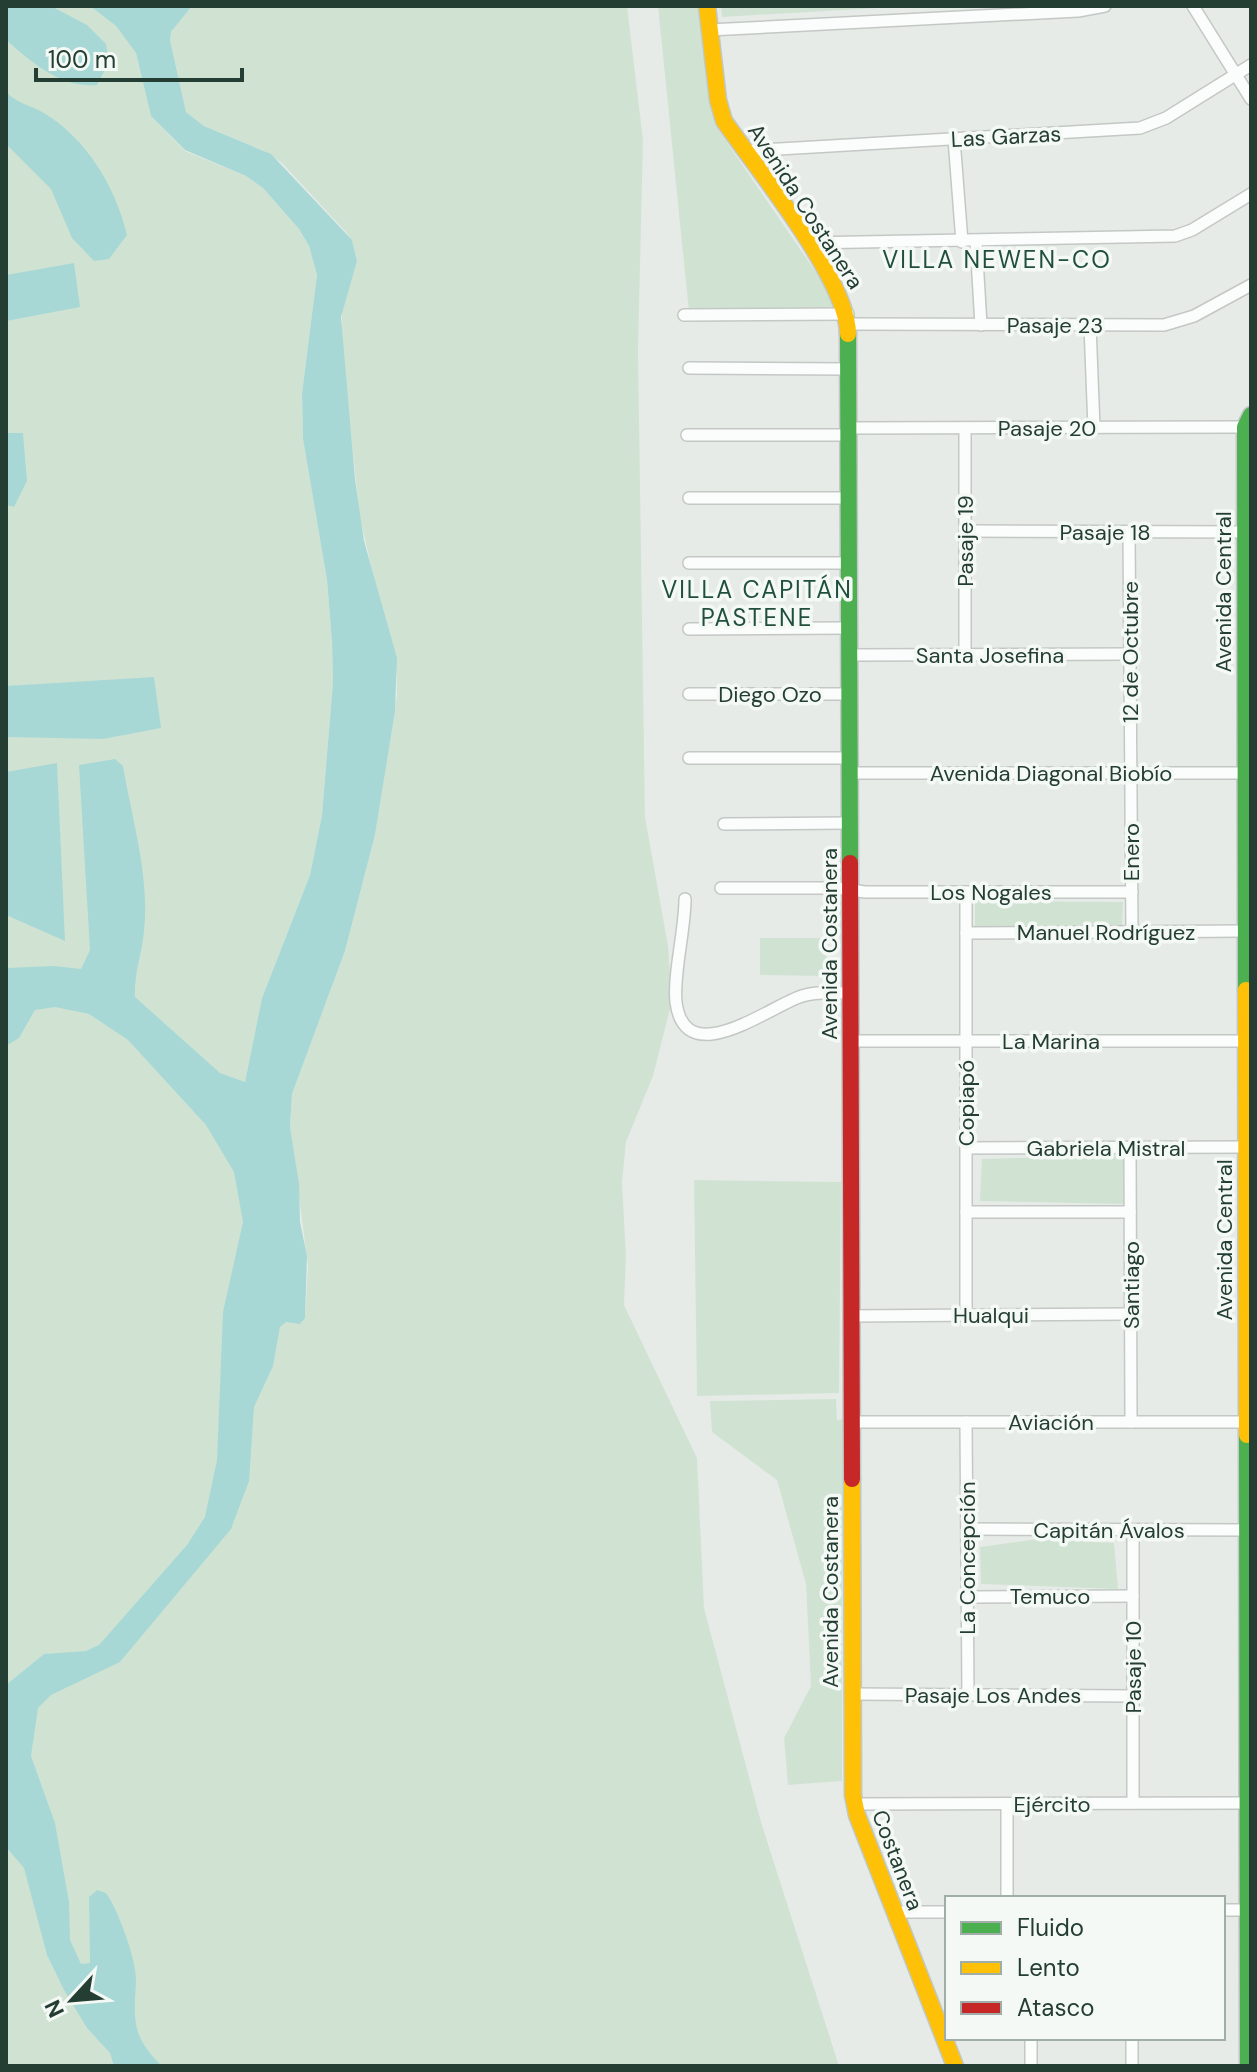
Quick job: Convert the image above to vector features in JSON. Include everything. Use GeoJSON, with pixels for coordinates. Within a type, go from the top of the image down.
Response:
{"type":"FeatureCollection","features":[{"type":"Feature","properties":{"kind":"street"},"geometry":{"type":"LineString","coordinates":[[707,6],[709,30],[1105,6]]}},
{"type":"Feature","properties":{"kind":"street"},"geometry":{"type":"LineString","coordinates":[[921,6],[926,19]]}},
{"type":"Feature","properties":{"kind":"street"},"geometry":{"type":"LineString","coordinates":[[1193,6],[1251,99]]}},
{"type":"Feature","properties":{"kind":"street","name":"Avenida Costanera"},"geometry":{"type":"LineString","coordinates":[[709,30],[718,100],[724,121],[840,292],[848,319],[854,1804]]}},
{"type":"Feature","properties":{"kind":"street","name":"Las Garzas"},"geometry":{"type":"LineString","coordinates":[[744,151],[1140,128],[1166,118],[1251,65]]}},
{"type":"Feature","properties":{"kind":"street"},"geometry":{"type":"LineString","coordinates":[[954,139],[962,242]]}},
{"type":"Feature","properties":{"kind":"street"},"geometry":{"type":"LineString","coordinates":[[808,243],[1175,236],[1201,225],[1251,194]]}},
{"type":"Feature","properties":{"kind":"street"},"geometry":{"type":"LineString","coordinates":[[976,242],[981,325]]}},
{"type":"Feature","properties":{"kind":"street","name":"Pasaje 23"},"geometry":{"type":"LineString","coordinates":[[684,315],[981,325],[1173,323],[1206,310],[1251,285]]}},
{"type":"Feature","properties":{"kind":"street"},"geometry":{"type":"LineString","coordinates":[[1090,325],[1094,428]]}},
{"type":"Feature","properties":{"kind":"street"},"geometry":{"type":"LineString","coordinates":[[689,368],[849,369]]}},
{"type":"Feature","properties":{"kind":"street","name":"Pasaje 20"},"geometry":{"type":"LineString","coordinates":[[687,435],[1094,428],[1248,421]]}},
{"type":"Feature","properties":{"kind":"street","name":"Avenida Central"},"geometry":{"type":"LineString","coordinates":[[1248,421],[1248,890],[1245,931],[1248,1041],[1248,2066]]}},
{"type":"Feature","properties":{"kind":"street","name":"Pasaje 19"},"geometry":{"type":"LineString","coordinates":[[965,428],[965,655]]}},
{"type":"Feature","properties":{"kind":"street"},"geometry":{"type":"LineString","coordinates":[[689,498],[849,498]]}},
{"type":"Feature","properties":{"kind":"street","name":"Pasaje 18"},"geometry":{"type":"LineString","coordinates":[[965,531],[1248,532]]}},
{"type":"Feature","properties":{"kind":"street","name":"12 de Octubre"},"geometry":{"type":"LineString","coordinates":[[1129,532],[1131,773]]}},
{"type":"Feature","properties":{"kind":"street"},"geometry":{"type":"LineString","coordinates":[[689,563],[849,563]]}},
{"type":"Feature","properties":{"kind":"street"},"geometry":{"type":"LineString","coordinates":[[689,629],[850,628]]}},
{"type":"Feature","properties":{"kind":"street","name":"Santa Josefina"},"geometry":{"type":"LineString","coordinates":[[850,655],[1130,654]]}},
{"type":"Feature","properties":{"kind":"street","name":"Diego Ozo"},"geometry":{"type":"LineString","coordinates":[[689,694],[850,694]]}},
{"type":"Feature","properties":{"kind":"street","name":"Avenida Diagonal Biobío"},"geometry":{"type":"LineString","coordinates":[[689,758],[850,766],[1248,773]]}},
{"type":"Feature","properties":{"kind":"street","name":"Enero"},"geometry":{"type":"LineString","coordinates":[[1131,773],[1132,932]]}},
{"type":"Feature","properties":{"kind":"street"},"geometry":{"type":"LineString","coordinates":[[724,824],[850,823]]}},
{"type":"Feature","properties":{"kind":"street","name":"Los Nogales"},"geometry":{"type":"LineString","coordinates":[[721,888],[1132,892]]}},
{"type":"Feature","properties":{"kind":"street","name":"Copiapó"},"geometry":{"type":"LineString","coordinates":[[966,892],[966,1315]]}},
{"type":"Feature","properties":{"kind":"street"},"geometry":{"type":"LineString","coordinates":[[685,899],[676,999],[680,1017],[693,1031],[708,1035],[726,1032],[811,993],[851,993]]}},
{"type":"Feature","properties":{"kind":"street","name":"Manuel Rodríguez"},"geometry":{"type":"LineString","coordinates":[[966,933],[1245,931]]}},
{"type":"Feature","properties":{"kind":"street","name":"La Marina"},"geometry":{"type":"LineString","coordinates":[[851,1041],[1248,1041]]}},
{"type":"Feature","properties":{"kind":"street","name":"Gabriela Mistral"},"geometry":{"type":"LineString","coordinates":[[966,1148],[1248,1147]]}},
{"type":"Feature","properties":{"kind":"street","name":"Santiago"},"geometry":{"type":"LineString","coordinates":[[1130,1148],[1131,1422]]}},
{"type":"Feature","properties":{"kind":"street"},"geometry":{"type":"LineString","coordinates":[[966,1212],[1130,1212]]}},
{"type":"Feature","properties":{"kind":"street","name":"Hualqui"},"geometry":{"type":"LineString","coordinates":[[851,1316],[1131,1314]]}},
{"type":"Feature","properties":{"kind":"street","name":"Aviación"},"geometry":{"type":"LineString","coordinates":[[852,1422],[1249,1422]]}},
{"type":"Feature","properties":{"kind":"street","name":"La Concepción"},"geometry":{"type":"LineString","coordinates":[[966,1422],[968,1695]]}},
{"type":"Feature","properties":{"kind":"street","name":"Capitán Ávalos"},"geometry":{"type":"LineString","coordinates":[[967,1529],[1249,1530]]}},
{"type":"Feature","properties":{"kind":"street","name":"Pasaje 10"},"geometry":{"type":"LineString","coordinates":[[1133,1530],[1133,1803]]}},
{"type":"Feature","properties":{"kind":"street","name":"Temuco"},"geometry":{"type":"LineString","coordinates":[[967,1597],[1133,1596]]}},
{"type":"Feature","properties":{"kind":"street","name":"Pasaje Los Andes"},"geometry":{"type":"LineString","coordinates":[[853,1694],[1133,1696]]}},
{"type":"Feature","properties":{"kind":"street","name":"Ejército"},"geometry":{"type":"LineString","coordinates":[[854,1804],[1249,1803]]}},
{"type":"Feature","properties":{"kind":"street","name":"Costanera"},"geometry":{"type":"LineString","coordinates":[[854,1804],[955,2066]]}},
{"type":"Feature","properties":{"kind":"street"},"geometry":{"type":"LineString","coordinates":[[1007,1804],[1007,1896]]}},
{"type":"Feature","properties":{"kind":"street"},"geometry":{"type":"LineString","coordinates":[[1225,1910],[1249,1910]]}},
{"type":"Feature","properties":{"kind":"street"},"geometry":{"type":"LineString","coordinates":[[895,1912],[945,1912]]}},
{"type":"Feature","properties":{"kind":"street"},"geometry":{"type":"LineString","coordinates":[[1031,2040],[1031,2066]]}},
{"type":"Feature","properties":{"kind":"street"},"geometry":{"type":"LineString","coordinates":[[1132,2040],[1132,2066]]}},
{"type":"Feature","properties":{"kind":"green space"},"geometry":{"type":"Polygon","coordinates":[[[6,6],[90,6],[116,26],[136,53],[151,116],[185,151],[246,176],[263,188],[299,229],[309,246],[317,275],[302,393],[303,439],[327,580],[332,642],[333,682],[322,815],[310,875],[262,998],[245,1083],[286,1321],[297,1323],[305,1318],[308,1266],[290,1127],[292,1094],[345,951],[375,835],[397,695],[397,676],[360,518],[342,352],[342,307],[357,261],[352,240],[282,163],[264,151],[204,126],[186,112],[170,40],[171,32],[192,6],[627,6],[643,140],[638,351],[645,817],[668,946],[672,1001],[653,1076],[626,1142],[622,1182],[626,1256],[624,1305],[697,1458],[704,1608],[761,1822],[839,2066],[6,2066],[6,6]]]}},
{"type":"Feature","properties":{"kind":"green space"},"geometry":{"type":"Polygon","coordinates":[[[658,6],[698,6],[715,125],[833,297],[834,319],[690,322],[658,6]]]}},
{"type":"Feature","properties":{"kind":"green space"},"geometry":{"type":"Polygon","coordinates":[[[721,6],[913,6],[722,17],[721,6]]]}},
{"type":"Feature","properties":{"kind":"green space"},"geometry":{"type":"Polygon","coordinates":[[[975,901],[1123,902],[1122,926],[975,929],[975,901]]]}},
{"type":"Feature","properties":{"kind":"green space"},"geometry":{"type":"Polygon","coordinates":[[[760,938],[827,938],[826,976],[760,975],[760,938]]]}},
{"type":"Feature","properties":{"kind":"green space"},"geometry":{"type":"Polygon","coordinates":[[[1123,1155],[1123,1204],[980,1201],[982,1159],[1123,1155]]]}},
{"type":"Feature","properties":{"kind":"green space"},"geometry":{"type":"Polygon","coordinates":[[[694,1180],[841,1182],[839,1393],[697,1396],[694,1180]]]}},
{"type":"Feature","properties":{"kind":"green space"},"geometry":{"type":"Polygon","coordinates":[[[836,1399],[837,1420],[843,1419],[842,1781],[788,1785],[784,1738],[811,1686],[806,1584],[777,1480],[712,1432],[710,1401],[836,1399]]]}},
{"type":"Feature","properties":{"kind":"green space"},"geometry":{"type":"Polygon","coordinates":[[[1039,1539],[1114,1543],[1118,1589],[981,1584],[980,1547],[1039,1539]]]}},
{"type":"Feature","properties":{"kind":"water"},"geometry":{"type":"Polygon","coordinates":[[[6,6],[51,6],[87,25],[106,44],[109,62],[97,85],[59,78],[6,40],[6,6]]]}},
{"type":"Feature","properties":{"kind":"water"},"geometry":{"type":"Polygon","coordinates":[[[90,6],[192,6],[171,32],[170,40],[186,112],[204,126],[271,154],[352,240],[357,261],[341,317],[355,479],[364,541],[397,658],[395,711],[375,835],[345,951],[292,1094],[290,1127],[299,1184],[300,1222],[307,1256],[305,1318],[300,1324],[286,1322],[280,1327],[273,1366],[254,1407],[249,1481],[231,1529],[120,1662],[51,1695],[38,1708],[31,1756],[55,1823],[69,1902],[70,1940],[81,1964],[90,1963],[89,1897],[97,1890],[106,1893],[121,1923],[133,1961],[137,2027],[145,2046],[162,2066],[114,2066],[110,2053],[87,2028],[64,1990],[47,1955],[24,1868],[6,1847],[6,1685],[44,1654],[86,1651],[99,1645],[187,1545],[205,1517],[217,1460],[223,1312],[243,1222],[234,1172],[206,1125],[128,1040],[89,1014],[55,1007],[35,1010],[19,1038],[6,1046],[6,968],[54,966],[81,969],[90,950],[79,765],[115,759],[123,766],[145,890],[144,931],[135,997],[220,1073],[245,1082],[262,998],[310,875],[322,815],[333,682],[332,642],[327,580],[303,439],[302,393],[317,275],[309,246],[299,229],[263,188],[246,176],[185,150],[151,116],[136,53],[116,26],[90,6]]]}},
{"type":"Feature","properties":{"kind":"water"},"geometry":{"type":"Polygon","coordinates":[[[6,92],[44,113],[74,136],[98,166],[115,200],[127,235],[109,259],[94,261],[72,238],[51,189],[6,144],[6,92]]]}},
{"type":"Feature","properties":{"kind":"water"},"geometry":{"type":"Polygon","coordinates":[[[74,263],[80,307],[6,321],[6,275],[74,263]]]}},
{"type":"Feature","properties":{"kind":"water"},"geometry":{"type":"Polygon","coordinates":[[[6,433],[23,433],[27,481],[14,507],[6,505],[6,433]]]}},
{"type":"Feature","properties":{"kind":"water"},"geometry":{"type":"Polygon","coordinates":[[[154,677],[161,728],[103,739],[6,737],[6,686],[154,677]]]}},
{"type":"Feature","properties":{"kind":"water"},"geometry":{"type":"Polygon","coordinates":[[[57,763],[65,941],[6,915],[6,772],[57,763]]]}},
{"type":"Feature","properties":{"kind":"traffic: fast"},"geometry":{"type":"LineString","coordinates":[[848,334],[850,863]]}},
{"type":"Feature","properties":{"kind":"traffic: fast"},"geometry":{"type":"LineString","coordinates":[[1246,990],[1245,427],[1251,415]]}},
{"type":"Feature","properties":{"kind":"traffic: fast"},"geometry":{"type":"LineString","coordinates":[[1247,1435],[1248,2066]]}},
{"type":"Feature","properties":{"kind":"traffic: slow"},"geometry":{"type":"LineString","coordinates":[[707,6],[718,100],[724,121],[818,256],[844,311],[848,334]]}},
{"type":"Feature","properties":{"kind":"traffic: slow"},"geometry":{"type":"LineString","coordinates":[[1246,990],[1247,1435]]}},
{"type":"Feature","properties":{"kind":"traffic: slow"},"geometry":{"type":"LineString","coordinates":[[852,1479],[853,1795],[857,1815],[955,2066]]}},
{"type":"Feature","properties":{"kind":"traffic: jam"},"geometry":{"type":"LineString","coordinates":[[850,863],[852,1479]]}},
{"type":"Feature","properties":{"kind":"district","name":"VILLA NEWEN-CO"},"geometry":{"type":"Point","coordinates":[997,260]}},
{"type":"Feature","properties":{"kind":"district","name":"VILLA CAPITÁN PASTENE"},"geometry":{"type":"Point","coordinates":[757,604]}}]}
